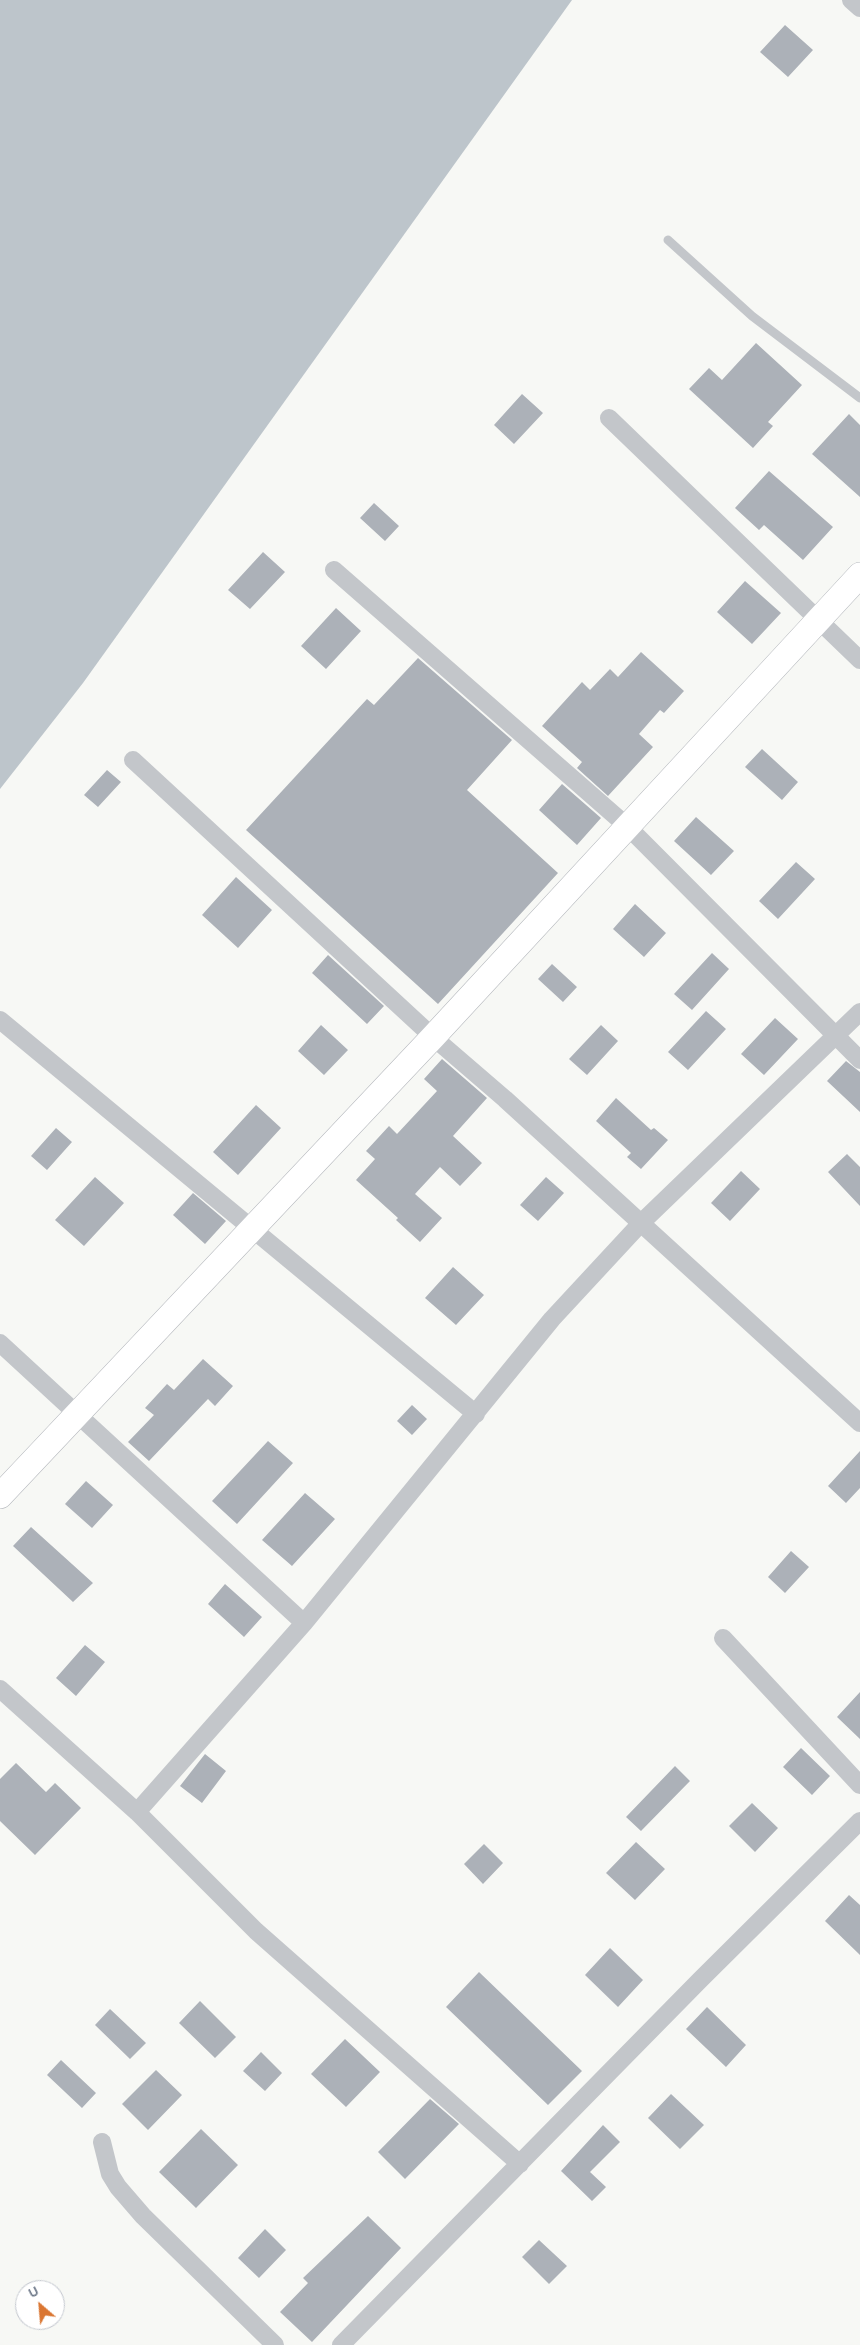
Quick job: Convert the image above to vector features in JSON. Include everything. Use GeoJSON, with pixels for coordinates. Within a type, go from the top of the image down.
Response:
{"type":"FeatureCollection","features":[{"type":"Feature","properties":{"kind":"street"},"geometry":{"type":"LineString","coordinates":[[851,0],[860,8]]}},
{"type":"Feature","properties":{"kind":"street"},"geometry":{"type":"LineString","coordinates":[[609,418],[860,660]]}},
{"type":"Feature","properties":{"kind":"street"},"geometry":{"type":"LineString","coordinates":[[334,570],[628,826],[737,933],[860,1060]]}},
{"type":"Feature","properties":{"kind":"street"},"geometry":{"type":"LineString","coordinates":[[0,1496],[433,1036],[860,575]]}},
{"type":"Feature","properties":{"kind":"street"},"geometry":{"type":"LineString","coordinates":[[133,760],[433,1036],[505,1099],[860,1423]]}},
{"type":"Feature","properties":{"kind":"street"},"geometry":{"type":"LineString","coordinates":[[137,1812],[304,1623],[552,1320],[640,1223],[860,1012]]}},
{"type":"Feature","properties":{"kind":"street"},"geometry":{"type":"LineString","coordinates":[[0,1020],[476,1414]]}},
{"type":"Feature","properties":{"kind":"street"},"geometry":{"type":"LineString","coordinates":[[0,1343],[79,1413],[304,1623]]}},
{"type":"Feature","properties":{"kind":"street"},"geometry":{"type":"LineString","coordinates":[[723,1638],[860,1786]]}},
{"type":"Feature","properties":{"kind":"street"},"geometry":{"type":"LineString","coordinates":[[0,1689],[137,1812],[256,1931],[520,2164]]}},
{"type":"Feature","properties":{"kind":"street"},"geometry":{"type":"LineString","coordinates":[[341,2345],[707,1973],[860,1821]]}},
{"type":"Feature","properties":{"kind":"street"},"geometry":{"type":"LineString","coordinates":[[102,2142],[110,2174],[118,2187],[143,2216],[276,2345]]}},
{"type":"Feature","properties":{"kind":"lane"},"geometry":{"type":"LineString","coordinates":[[668,240],[752,316],[860,398]]}},
{"type":"Feature","properties":{"kind":"shaded area"},"geometry":{"type":"Polygon","coordinates":[[[0,0],[572,0],[83,683],[0,789],[0,0]]]}},
{"type":"Feature","properties":{"kind":"building"},"geometry":{"type":"Polygon","coordinates":[[[785,25],[813,50],[788,77],[760,52],[785,25]]]}},
{"type":"Feature","properties":{"kind":"building"},"geometry":{"type":"Polygon","coordinates":[[[756,343],[802,385],[768,422],[773,426],[753,448],[689,389],[709,368],[722,380],[756,343]]]}},
{"type":"Feature","properties":{"kind":"building"},"geometry":{"type":"Polygon","coordinates":[[[522,394],[543,413],[514,444],[494,425],[522,394]]]}},
{"type":"Feature","properties":{"kind":"building"},"geometry":{"type":"Polygon","coordinates":[[[849,414],[860,425],[860,497],[812,454],[849,414]]]}},
{"type":"Feature","properties":{"kind":"building"},"geometry":{"type":"Polygon","coordinates":[[[769,471],[833,527],[803,560],[764,525],[759,530],[735,508],[769,471]]]}},
{"type":"Feature","properties":{"kind":"building"},"geometry":{"type":"Polygon","coordinates":[[[374,503],[399,526],[385,541],[360,518],[374,503]]]}},
{"type":"Feature","properties":{"kind":"building"},"geometry":{"type":"Polygon","coordinates":[[[263,552],[285,572],[250,609],[228,590],[263,552]]]}},
{"type":"Feature","properties":{"kind":"building"},"geometry":{"type":"Polygon","coordinates":[[[745,581],[781,613],[752,644],[717,612],[745,581]]]}},
{"type":"Feature","properties":{"kind":"building"},"geometry":{"type":"Polygon","coordinates":[[[336,608],[361,631],[326,669],[301,646],[336,608]]]}},
{"type":"Feature","properties":{"kind":"building"},"geometry":{"type":"Polygon","coordinates":[[[641,652],[684,691],[664,713],[660,710],[639,734],[653,747],[608,796],[577,768],[582,762],[542,726],[582,682],[590,690],[610,669],[618,677],[641,652]]]}},
{"type":"Feature","properties":{"kind":"building"},"geometry":{"type":"Polygon","coordinates":[[[418,658],[512,740],[467,790],[558,873],[438,1004],[246,830],[367,699],[374,705],[418,658]]]}},
{"type":"Feature","properties":{"kind":"building"},"geometry":{"type":"Polygon","coordinates":[[[762,749],[798,782],[782,800],[745,767],[762,749]]]}},
{"type":"Feature","properties":{"kind":"building"},"geometry":{"type":"Polygon","coordinates":[[[107,770],[121,782],[98,807],[84,795],[107,770]]]}},
{"type":"Feature","properties":{"kind":"building"},"geometry":{"type":"Polygon","coordinates":[[[562,784],[601,818],[577,845],[539,810],[562,784]]]}},
{"type":"Feature","properties":{"kind":"building"},"geometry":{"type":"Polygon","coordinates":[[[696,817],[734,851],[711,875],[674,841],[696,817]]]}},
{"type":"Feature","properties":{"kind":"building"},"geometry":{"type":"Polygon","coordinates":[[[796,862],[815,879],[778,919],[759,901],[796,862]]]}},
{"type":"Feature","properties":{"kind":"building"},"geometry":{"type":"Polygon","coordinates":[[[236,877],[272,910],[238,948],[202,915],[236,877]]]}},
{"type":"Feature","properties":{"kind":"building"},"geometry":{"type":"Polygon","coordinates":[[[635,904],[666,933],[644,957],[613,929],[635,904]]]}},
{"type":"Feature","properties":{"kind":"building"},"geometry":{"type":"Polygon","coordinates":[[[712,953],[729,969],[692,1010],[674,994],[712,953]]]}},
{"type":"Feature","properties":{"kind":"building"},"geometry":{"type":"Polygon","coordinates":[[[328,955],[384,1006],[367,1024],[312,973],[328,955]]]}},
{"type":"Feature","properties":{"kind":"building"},"geometry":{"type":"Polygon","coordinates":[[[552,964],[577,987],[563,1002],[538,979],[552,964]]]}},
{"type":"Feature","properties":{"kind":"building"},"geometry":{"type":"Polygon","coordinates":[[[706,1011],[726,1029],[688,1070],[668,1052],[706,1011]]]}},
{"type":"Feature","properties":{"kind":"building"},"geometry":{"type":"Polygon","coordinates":[[[775,1018],[798,1039],[764,1075],[741,1054],[775,1018]]]}},
{"type":"Feature","properties":{"kind":"building"},"geometry":{"type":"Polygon","coordinates":[[[321,1025],[348,1050],[324,1075],[298,1051],[321,1025]]]}},
{"type":"Feature","properties":{"kind":"building"},"geometry":{"type":"Polygon","coordinates":[[[601,1025],[618,1041],[587,1075],[569,1059],[601,1025]]]}},
{"type":"Feature","properties":{"kind":"building"},"geometry":{"type":"Polygon","coordinates":[[[442,1059],[487,1098],[453,1136],[482,1163],[460,1186],[440,1167],[415,1194],[442,1218],[420,1242],[396,1220],[398,1218],[356,1180],[375,1159],[366,1151],[389,1126],[397,1134],[437,1091],[424,1079],[442,1059]]]}},
{"type":"Feature","properties":{"kind":"building"},"geometry":{"type":"Polygon","coordinates":[[[846,1061],[860,1072],[860,1112],[827,1081],[846,1061]]]}},
{"type":"Feature","properties":{"kind":"building"},"geometry":{"type":"Polygon","coordinates":[[[616,1098],[651,1130],[654,1128],[668,1140],[641,1169],[627,1157],[631,1153],[596,1121],[616,1098]]]}},
{"type":"Feature","properties":{"kind":"building"},"geometry":{"type":"Polygon","coordinates":[[[256,1105],[281,1128],[238,1175],[213,1152],[256,1105]]]}},
{"type":"Feature","properties":{"kind":"building"},"geometry":{"type":"Polygon","coordinates":[[[56,1128],[72,1142],[47,1170],[31,1156],[56,1128]]]}},
{"type":"Feature","properties":{"kind":"building"},"geometry":{"type":"Polygon","coordinates":[[[847,1154],[860,1167],[860,1206],[828,1172],[847,1154]]]}},
{"type":"Feature","properties":{"kind":"building"},"geometry":{"type":"Polygon","coordinates":[[[741,1171],[760,1189],[730,1221],[711,1203],[741,1171]]]}},
{"type":"Feature","properties":{"kind":"building"},"geometry":{"type":"Polygon","coordinates":[[[95,1177],[124,1203],[84,1246],[55,1220],[95,1177]]]}},
{"type":"Feature","properties":{"kind":"building"},"geometry":{"type":"Polygon","coordinates":[[[546,1177],[564,1193],[538,1221],[520,1205],[546,1177]]]}},
{"type":"Feature","properties":{"kind":"building"},"geometry":{"type":"Polygon","coordinates":[[[193,1193],[226,1221],[205,1244],[173,1215],[193,1193]]]}},
{"type":"Feature","properties":{"kind":"building"},"geometry":{"type":"Polygon","coordinates":[[[453,1267],[484,1295],[456,1325],[425,1298],[453,1267]]]}},
{"type":"Feature","properties":{"kind":"building"},"geometry":{"type":"Polygon","coordinates":[[[203,1359],[233,1386],[215,1406],[208,1399],[149,1461],[128,1442],[154,1415],[145,1408],[167,1384],[174,1390],[203,1359]]]}},
{"type":"Feature","properties":{"kind":"building"},"geometry":{"type":"Polygon","coordinates":[[[412,1405],[427,1419],[412,1435],[397,1421],[412,1405]]]}},
{"type":"Feature","properties":{"kind":"building"},"geometry":{"type":"Polygon","coordinates":[[[268,1441],[293,1463],[237,1524],[212,1501],[268,1441]]]}},
{"type":"Feature","properties":{"kind":"building"},"geometry":{"type":"Polygon","coordinates":[[[860,1451],[860,1488],[846,1503],[828,1486],[860,1451]]]}},
{"type":"Feature","properties":{"kind":"building"},"geometry":{"type":"Polygon","coordinates":[[[86,1481],[113,1505],[92,1528],[65,1504],[86,1481]]]}},
{"type":"Feature","properties":{"kind":"building"},"geometry":{"type":"Polygon","coordinates":[[[305,1493],[335,1519],[292,1566],[262,1540],[305,1493]]]}},
{"type":"Feature","properties":{"kind":"building"},"geometry":{"type":"Polygon","coordinates":[[[31,1527],[93,1583],[73,1602],[13,1546],[31,1527]]]}},
{"type":"Feature","properties":{"kind":"building"},"geometry":{"type":"Polygon","coordinates":[[[791,1551],[809,1567],[785,1593],[768,1577],[791,1551]]]}},
{"type":"Feature","properties":{"kind":"building"},"geometry":{"type":"Polygon","coordinates":[[[225,1584],[262,1617],[244,1637],[208,1604],[225,1584]]]}},
{"type":"Feature","properties":{"kind":"building"},"geometry":{"type":"Polygon","coordinates":[[[85,1645],[105,1662],[76,1696],[56,1678],[85,1645]]]}},
{"type":"Feature","properties":{"kind":"building"},"geometry":{"type":"Polygon","coordinates":[[[860,1692],[860,1739],[837,1717],[860,1692]]]}},
{"type":"Feature","properties":{"kind":"building"},"geometry":{"type":"Polygon","coordinates":[[[801,1748],[830,1776],[812,1795],[783,1767],[801,1748]]]}},
{"type":"Feature","properties":{"kind":"building"},"geometry":{"type":"Polygon","coordinates":[[[205,1754],[226,1771],[202,1803],[180,1786],[205,1754]]]}},
{"type":"Feature","properties":{"kind":"building"},"geometry":{"type":"Polygon","coordinates":[[[16,1763],[46,1792],[55,1783],[81,1808],[35,1855],[0,1821],[0,1779],[16,1763]]]}},
{"type":"Feature","properties":{"kind":"building"},"geometry":{"type":"Polygon","coordinates":[[[675,1766],[690,1781],[641,1831],[626,1817],[675,1766]]]}},
{"type":"Feature","properties":{"kind":"building"},"geometry":{"type":"Polygon","coordinates":[[[752,1803],[778,1828],[755,1852],[729,1826],[752,1803]]]}},
{"type":"Feature","properties":{"kind":"building"},"geometry":{"type":"Polygon","coordinates":[[[636,1842],[665,1869],[635,1900],[606,1873],[636,1842]]]}},
{"type":"Feature","properties":{"kind":"building"},"geometry":{"type":"Polygon","coordinates":[[[484,1844],[503,1863],[483,1884],[464,1864],[484,1844]]]}},
{"type":"Feature","properties":{"kind":"building"},"geometry":{"type":"Polygon","coordinates":[[[849,1895],[860,1905],[860,1955],[825,1921],[849,1895]]]}},
{"type":"Feature","properties":{"kind":"building"},"geometry":{"type":"Polygon","coordinates":[[[610,1948],[643,1980],[618,2007],[585,1975],[610,1948]]]}},
{"type":"Feature","properties":{"kind":"building"},"geometry":{"type":"Polygon","coordinates":[[[479,1972],[582,2071],[548,2105],[446,2007],[479,1972]]]}},
{"type":"Feature","properties":{"kind":"building"},"geometry":{"type":"Polygon","coordinates":[[[200,2001],[236,2037],[215,2058],[179,2023],[200,2001]]]}},
{"type":"Feature","properties":{"kind":"building"},"geometry":{"type":"Polygon","coordinates":[[[707,2007],[746,2045],[726,2067],[686,2029],[707,2007]]]}},
{"type":"Feature","properties":{"kind":"building"},"geometry":{"type":"Polygon","coordinates":[[[110,2009],[146,2043],[130,2059],[95,2025],[110,2009]]]}},
{"type":"Feature","properties":{"kind":"building"},"geometry":{"type":"Polygon","coordinates":[[[345,2039],[380,2072],[346,2107],[311,2074],[345,2039]]]}},
{"type":"Feature","properties":{"kind":"building"},"geometry":{"type":"Polygon","coordinates":[[[261,2052],[282,2073],[265,2091],[243,2071],[261,2052]]]}},
{"type":"Feature","properties":{"kind":"building"},"geometry":{"type":"Polygon","coordinates":[[[61,2060],[96,2093],[82,2108],[47,2075],[61,2060]]]}},
{"type":"Feature","properties":{"kind":"building"},"geometry":{"type":"Polygon","coordinates":[[[156,2070],[182,2095],[148,2130],[122,2104],[156,2070]]]}},
{"type":"Feature","properties":{"kind":"building"},"geometry":{"type":"Polygon","coordinates":[[[671,2094],[704,2125],[680,2149],[648,2118],[671,2094]]]}},
{"type":"Feature","properties":{"kind":"building"},"geometry":{"type":"Polygon","coordinates":[[[430,2099],[459,2124],[405,2179],[378,2152],[430,2099]]]}},
{"type":"Feature","properties":{"kind":"building"},"geometry":{"type":"Polygon","coordinates":[[[603,2125],[620,2142],[590,2172],[606,2187],[592,2201],[561,2171],[603,2125]]]}},
{"type":"Feature","properties":{"kind":"building"},"geometry":{"type":"Polygon","coordinates":[[[201,2129],[238,2165],[196,2208],[159,2172],[201,2129]]]}},
{"type":"Feature","properties":{"kind":"building"},"geometry":{"type":"Polygon","coordinates":[[[368,2216],[401,2248],[312,2342],[280,2312],[308,2283],[303,2278],[368,2216]]]}},
{"type":"Feature","properties":{"kind":"building"},"geometry":{"type":"Polygon","coordinates":[[[265,2229],[286,2250],[259,2278],[238,2258],[265,2229]]]}},
{"type":"Feature","properties":{"kind":"building"},"geometry":{"type":"Polygon","coordinates":[[[539,2240],[567,2266],[549,2284],[522,2257],[539,2240]]]}}]}
